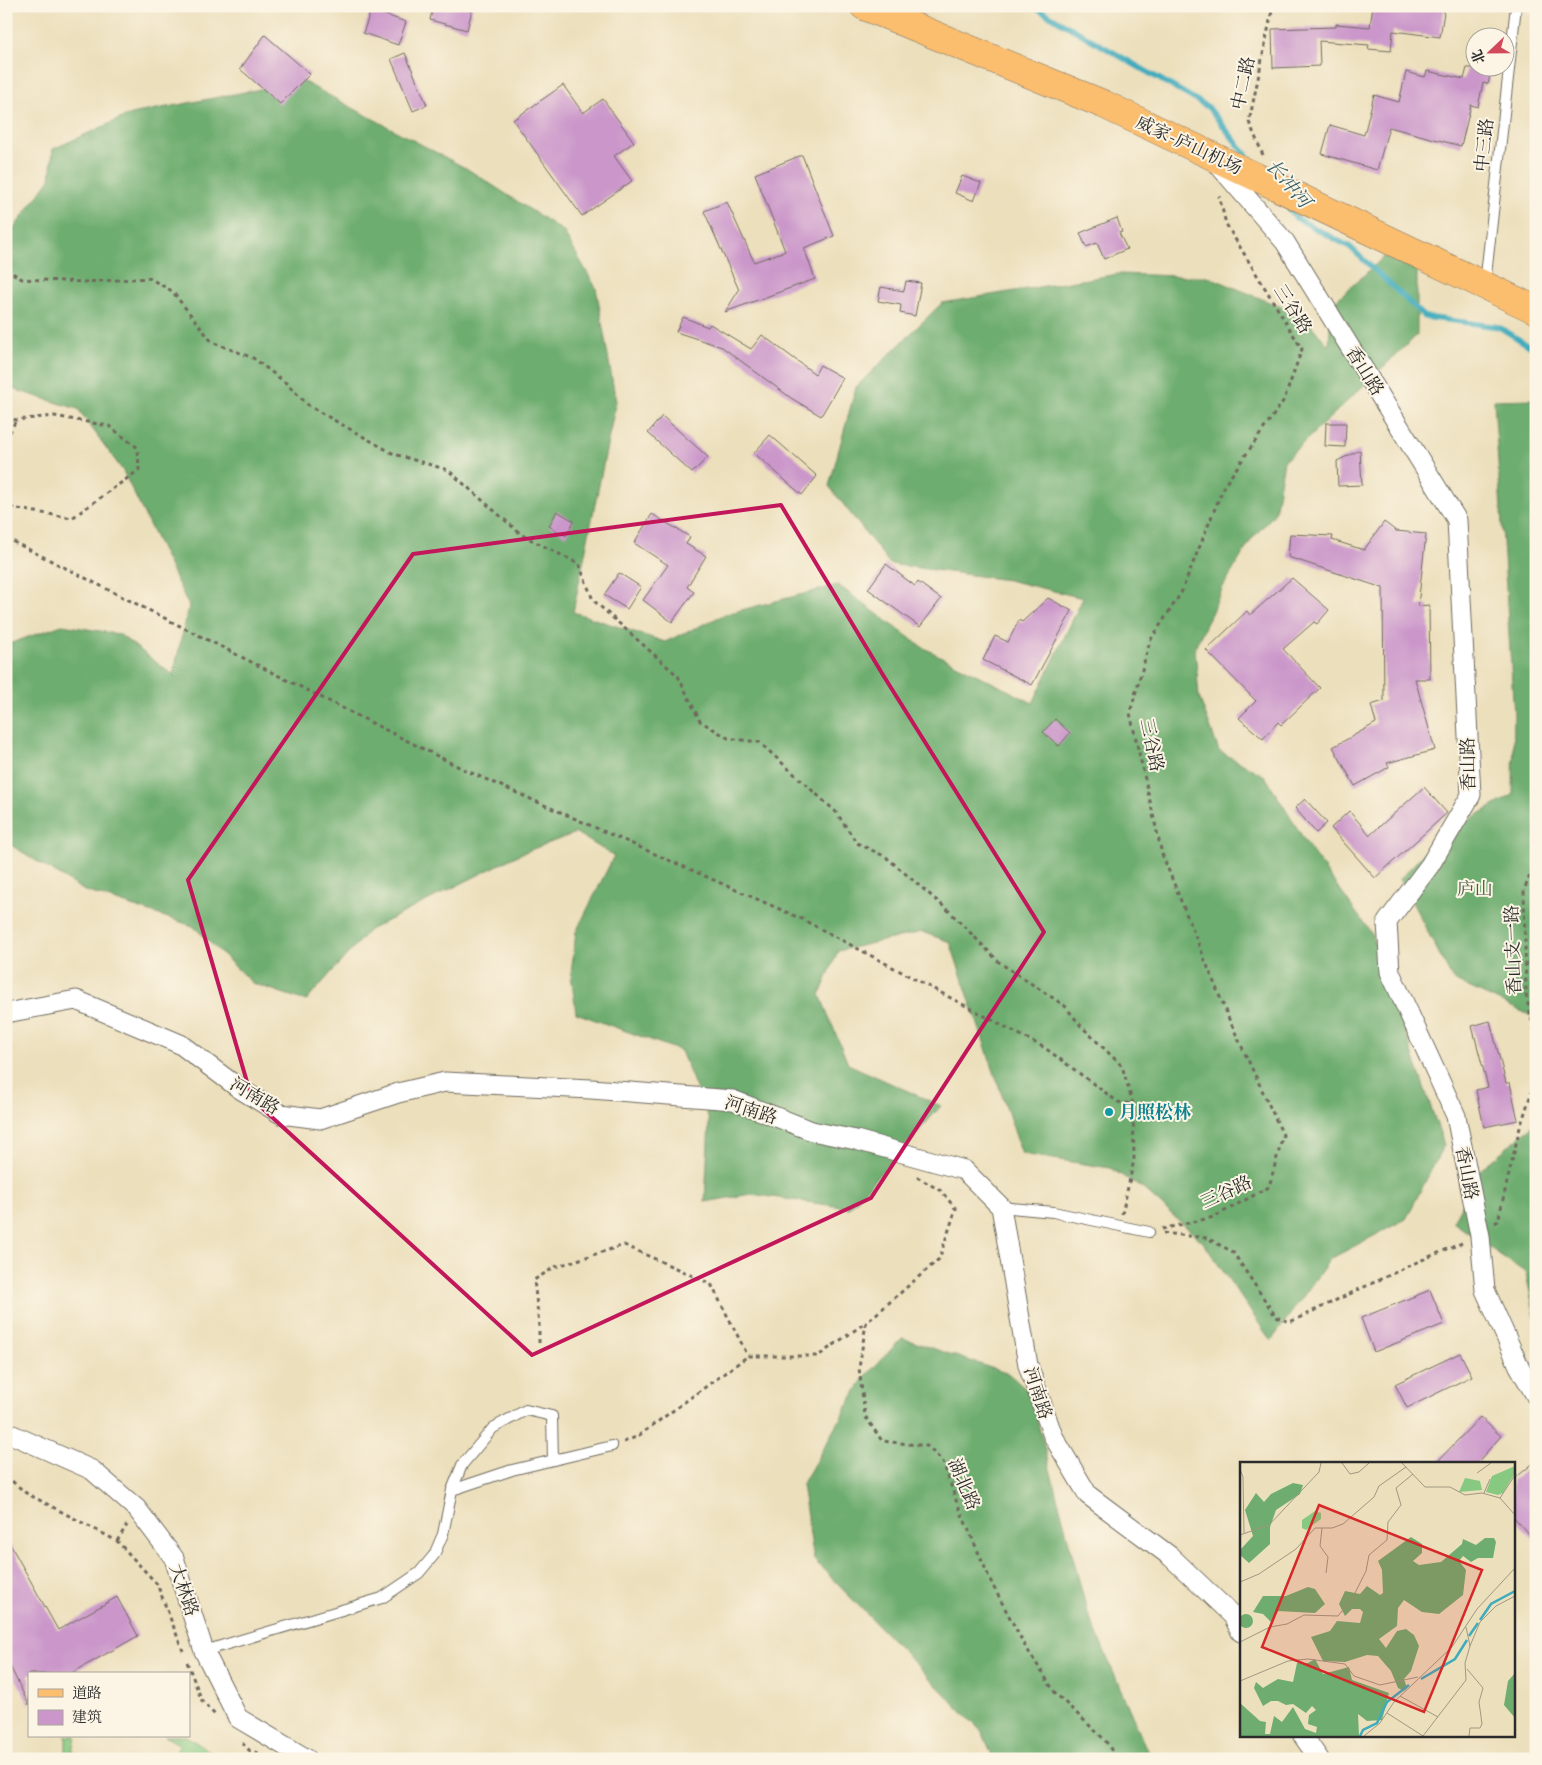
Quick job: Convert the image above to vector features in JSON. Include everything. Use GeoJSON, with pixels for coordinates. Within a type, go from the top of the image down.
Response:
{"type":"FeatureCollection","features":[{"type":"Feature","properties":{"kind":"main road","name":"威家-庐山机场"},"geometry":{"type":"LineString","coordinates":[[864,6],[1103,104],[1536,310]]}},
{"type":"Feature","properties":{"kind":"street","name":"香山路"},"geometry":{"type":"LineString","coordinates":[[1211,156],[1285,242],[1457,520],[1471,795],[1430,865],[1386,922],[1390,972],[1456,1116],[1480,1236],[1485,1290],[1519,1366],[1536,1396]]}},
{"type":"Feature","properties":{"kind":"street","name":"河南路"},"geometry":{"type":"LineString","coordinates":[[6,1013],[76,1000],[180,1044],[240,1089],[281,1114],[320,1119],[398,1092],[445,1082],[591,1089],[733,1100],[812,1131],[856,1140],[964,1170],[1002,1207],[1028,1365],[1052,1436],[1088,1495],[1170,1556],[1232,1616],[1240,1630]]}},
{"type":"Feature","properties":{"kind":"street","name":"大林路"},"geometry":{"type":"LineString","coordinates":[[6,1432],[92,1470],[137,1509],[174,1558],[204,1651],[238,1718],[306,1759]]}},
{"type":"Feature","properties":{"kind":"street"},"geometry":{"type":"LineString","coordinates":[[1304,1738],[1319,1759]]}},
{"type":"Feature","properties":{"kind":"lane","name":"中三路"},"geometry":{"type":"LineString","coordinates":[[1485,287],[1516,6]]}},
{"type":"Feature","properties":{"kind":"lane"},"geometry":{"type":"LineString","coordinates":[[1002,1207],[1053,1212],[1150,1232]]}},
{"type":"Feature","properties":{"kind":"lane"},"geometry":{"type":"LineString","coordinates":[[204,1651],[382,1598],[419,1572],[434,1556],[443,1534],[452,1490],[462,1465],[493,1428],[526,1410],[552,1416],[553,1460]]}},
{"type":"Feature","properties":{"kind":"lane"},"geometry":{"type":"LineString","coordinates":[[452,1490],[512,1470],[612,1446]]}},
{"type":"Feature","properties":{"kind":"path","name":"中二路"},"geometry":{"type":"LineString","coordinates":[[1273,6],[1249,122],[1263,155],[1281,189]]}},
{"type":"Feature","properties":{"kind":"path","name":"三谷路"},"geometry":{"type":"LineString","coordinates":[[1150,1232],[1214,1217],[1269,1187],[1283,1135],[1228,1017],[1162,854],[1130,713],[1150,641],[1181,593],[1224,486],[1284,400],[1302,349],[1226,224],[1219,195]]}},
{"type":"Feature","properties":{"kind":"path"},"geometry":{"type":"LineString","coordinates":[[6,269],[22,279],[85,282],[149,278],[172,291],[212,342],[253,358],[286,383],[309,406],[394,454],[448,470],[522,535],[579,564],[594,600],[678,676],[700,721],[728,738],[759,742],[836,812],[857,843],[886,857],[949,911],[1000,963],[1065,1006],[1081,1026],[1122,1066],[1133,1104],[1134,1160],[1119,1226]]}},
{"type":"Feature","properties":{"kind":"path"},"geometry":{"type":"LineString","coordinates":[[6,417],[16,420],[54,416],[109,426],[138,448],[139,470],[72,518],[6,507]]}},
{"type":"Feature","properties":{"kind":"path"},"geometry":{"type":"LineString","coordinates":[[6,440],[16,420]]}},
{"type":"Feature","properties":{"kind":"path"},"geometry":{"type":"LineString","coordinates":[[6,538],[465,770],[802,919],[1045,1048],[1118,1102],[1133,1104]]}},
{"type":"Feature","properties":{"kind":"path","name":"香山支一路"},"geometry":{"type":"LineString","coordinates":[[1536,860],[1524,890],[1526,995],[1536,1039]]}},
{"type":"Feature","properties":{"kind":"path"},"geometry":{"type":"LineString","coordinates":[[1150,1232],[1207,1238],[1233,1252],[1276,1317],[1290,1322],[1417,1262],[1480,1236],[1498,1221],[1514,1150],[1536,1078]]}},
{"type":"Feature","properties":{"kind":"path"},"geometry":{"type":"LineString","coordinates":[[612,1446],[638,1436],[748,1356],[818,1356],[866,1323],[939,1259],[956,1209],[941,1191],[908,1173]]}},
{"type":"Feature","properties":{"kind":"path"},"geometry":{"type":"LineString","coordinates":[[538,1343],[540,1324],[534,1280],[555,1267],[624,1245],[711,1284],[748,1356]]}},
{"type":"Feature","properties":{"kind":"path","name":"湖北路"},"geometry":{"type":"LineString","coordinates":[[866,1323],[859,1368],[865,1416],[882,1441],[927,1446],[943,1462],[957,1503],[992,1584],[1025,1646],[1056,1694],[1105,1740],[1117,1759]]}},
{"type":"Feature","properties":{"kind":"path"},"geometry":{"type":"LineString","coordinates":[[6,1476],[26,1493],[117,1541],[157,1584],[202,1702],[216,1716]]}},
{"type":"Feature","properties":{"kind":"path"},"geometry":{"type":"LineString","coordinates":[[236,1737],[250,1751],[260,1753]]}},
{"type":"Feature","properties":{"kind":"highlighted area"},"geometry":{"type":"Polygon","coordinates":[[[781,505],[883,675],[1044,932],[871,1198],[532,1355],[252,1099],[188,880],[413,554],[781,505]]]}},
{"type":"Feature","properties":{"kind":"green space"},"geometry":{"type":"Polygon","coordinates":[[[302,81],[469,170],[563,231],[596,288],[616,402],[573,612],[665,642],[726,614],[838,585],[922,647],[1033,703],[1083,598],[1008,580],[890,564],[829,486],[856,387],[942,303],[1118,274],[1209,277],[1303,316],[1329,346],[1331,305],[1385,256],[1417,270],[1417,335],[1284,461],[1275,513],[1251,540],[1224,585],[1195,648],[1199,697],[1219,751],[1265,776],[1310,849],[1371,933],[1444,1145],[1406,1219],[1330,1259],[1271,1341],[1203,1242],[1141,1187],[1110,1168],[1022,1154],[950,942],[922,932],[838,951],[820,995],[848,1064],[941,1106],[849,1208],[751,1194],[705,1202],[709,1120],[681,1051],[576,1013],[571,974],[576,932],[614,856],[576,833],[522,853],[369,930],[306,1001],[252,983],[193,926],[83,890],[6,842],[6,645],[62,625],[119,634],[173,675],[189,606],[123,471],[78,409],[6,387],[6,239],[50,179],[53,149],[131,114],[302,81]]]}},
{"type":"Feature","properties":{"kind":"green space","name":"庐山"},"geometry":{"type":"Polygon","coordinates":[[[1536,399],[1536,1018],[1453,980],[1400,879],[1440,836],[1513,795],[1514,714],[1494,400],[1536,399]]]}},
{"type":"Feature","properties":{"kind":"green space"},"geometry":{"type":"Polygon","coordinates":[[[1536,1123],[1536,1321],[1526,1273],[1453,1222],[1479,1171],[1536,1123]]]}},
{"type":"Feature","properties":{"kind":"green space"},"geometry":{"type":"Polygon","coordinates":[[[902,1338],[1009,1374],[1030,1393],[1087,1611],[1146,1748],[1155,1759],[993,1759],[983,1733],[814,1560],[802,1485],[863,1379],[902,1338]]]}},
{"type":"Feature","properties":{"kind":"green space"},"geometry":{"type":"Polygon","coordinates":[[[66,1738],[76,1738],[73,1751],[76,1759],[66,1759],[66,1738]]]}},
{"type":"Feature","properties":{"kind":"green space"},"geometry":{"type":"Polygon","coordinates":[[[168,1738],[189,1738],[222,1759],[172,1759],[180,1745],[168,1738]]]}},
{"type":"Feature","properties":{"kind":"building"},"geometry":{"type":"Polygon","coordinates":[[[433,6],[473,6],[467,30],[430,20],[433,6]]]}},
{"type":"Feature","properties":{"kind":"building"},"geometry":{"type":"Polygon","coordinates":[[[1373,6],[1445,6],[1440,37],[1393,31],[1391,51],[1368,49],[1369,45],[1319,41],[1320,66],[1273,68],[1272,29],[1336,27],[1336,24],[1370,27],[1373,6]]]}},
{"type":"Feature","properties":{"kind":"building"},"geometry":{"type":"Polygon","coordinates":[[[371,10],[406,22],[398,45],[363,33],[371,10]]]}},
{"type":"Feature","properties":{"kind":"building"},"geometry":{"type":"Polygon","coordinates":[[[265,35],[310,74],[280,104],[240,69],[265,35]]]}},
{"type":"Feature","properties":{"kind":"building"},"geometry":{"type":"Polygon","coordinates":[[[405,53],[427,105],[413,111],[391,59],[405,53]]]}},
{"type":"Feature","properties":{"kind":"building"},"geometry":{"type":"Polygon","coordinates":[[[1427,71],[1464,79],[1490,78],[1488,84],[1483,83],[1478,107],[1471,105],[1461,146],[1389,127],[1377,170],[1322,154],[1330,125],[1364,135],[1374,95],[1399,102],[1406,72],[1425,77],[1427,71]]]}},
{"type":"Feature","properties":{"kind":"building"},"geometry":{"type":"Polygon","coordinates":[[[563,85],[583,113],[603,99],[634,142],[614,156],[632,181],[582,216],[513,120],[563,85]]]}},
{"type":"Feature","properties":{"kind":"building"},"geometry":{"type":"Polygon","coordinates":[[[802,155],[834,236],[804,248],[815,279],[725,312],[739,290],[704,211],[727,202],[754,262],[785,251],[755,174],[802,155]]]}},
{"type":"Feature","properties":{"kind":"building"},"geometry":{"type":"Polygon","coordinates":[[[962,176],[981,183],[974,201],[955,193],[962,176]]]}},
{"type":"Feature","properties":{"kind":"building"},"geometry":{"type":"Polygon","coordinates":[[[1117,218],[1122,232],[1119,233],[1127,249],[1104,259],[1097,243],[1086,247],[1080,233],[1117,218]]]}},
{"type":"Feature","properties":{"kind":"building"},"geometry":{"type":"Polygon","coordinates":[[[906,281],[921,283],[915,316],[900,313],[901,305],[878,301],[881,287],[904,291],[906,281]]]}},
{"type":"Feature","properties":{"kind":"building"},"geometry":{"type":"Polygon","coordinates":[[[683,317],[708,327],[710,324],[751,349],[762,335],[815,374],[820,365],[843,378],[821,416],[791,398],[722,347],[676,332],[683,317]]]}},
{"type":"Feature","properties":{"kind":"building"},"geometry":{"type":"Polygon","coordinates":[[[662,416],[708,457],[692,473],[648,433],[662,416]]]}},
{"type":"Feature","properties":{"kind":"building"},"geometry":{"type":"Polygon","coordinates":[[[1326,423],[1346,423],[1345,447],[1325,446],[1326,423]]]}},
{"type":"Feature","properties":{"kind":"building"},"geometry":{"type":"Polygon","coordinates":[[[770,435],[817,476],[802,495],[754,453],[770,435]]]}},
{"type":"Feature","properties":{"kind":"building"},"geometry":{"type":"Polygon","coordinates":[[[1360,450],[1362,485],[1338,486],[1337,461],[1360,450]]]}},
{"type":"Feature","properties":{"kind":"building"},"geometry":{"type":"Polygon","coordinates":[[[557,511],[574,521],[566,536],[549,526],[557,511]]]}},
{"type":"Feature","properties":{"kind":"building"},"geometry":{"type":"Polygon","coordinates":[[[652,514],[690,537],[686,544],[706,556],[687,587],[694,592],[672,622],[643,600],[668,565],[634,543],[652,514]]]}},
{"type":"Feature","properties":{"kind":"building"},"geometry":{"type":"Polygon","coordinates":[[[1384,522],[1396,531],[1426,534],[1418,606],[1429,605],[1430,679],[1415,679],[1435,750],[1387,763],[1389,767],[1355,786],[1333,747],[1376,723],[1371,705],[1384,701],[1383,588],[1288,557],[1290,534],[1333,536],[1332,540],[1364,550],[1384,522]]]}},
{"type":"Feature","properties":{"kind":"building"},"geometry":{"type":"Polygon","coordinates":[[[886,564],[915,586],[918,582],[941,599],[920,627],[868,589],[886,564]]]}},
{"type":"Feature","properties":{"kind":"building"},"geometry":{"type":"Polygon","coordinates":[[[619,573],[641,587],[627,609],[604,595],[619,573]]]}},
{"type":"Feature","properties":{"kind":"building"},"geometry":{"type":"Polygon","coordinates":[[[1292,578],[1329,610],[1317,624],[1314,622],[1283,649],[1320,688],[1281,725],[1278,722],[1263,739],[1239,718],[1256,701],[1206,650],[1247,611],[1250,615],[1292,578]]]}},
{"type":"Feature","properties":{"kind":"building"},"geometry":{"type":"Polygon","coordinates":[[[1048,598],[1072,611],[1032,685],[983,660],[995,636],[1008,642],[1019,620],[1022,622],[1048,598]]]}},
{"type":"Feature","properties":{"kind":"building"},"geometry":{"type":"Polygon","coordinates":[[[1055,719],[1070,733],[1059,746],[1043,732],[1055,719]]]}},
{"type":"Feature","properties":{"kind":"building"},"geometry":{"type":"Polygon","coordinates":[[[1424,787],[1447,813],[1375,878],[1331,828],[1349,811],[1370,835],[1424,787]]]}},
{"type":"Feature","properties":{"kind":"building"},"geometry":{"type":"Polygon","coordinates":[[[1305,799],[1327,823],[1316,833],[1295,808],[1305,799]]]}},
{"type":"Feature","properties":{"kind":"building"},"geometry":{"type":"Polygon","coordinates":[[[1490,1021],[1506,1083],[1510,1083],[1518,1120],[1484,1127],[1476,1090],[1488,1087],[1472,1026],[1490,1021]]]}},
{"type":"Feature","properties":{"kind":"building"},"geometry":{"type":"Polygon","coordinates":[[[1430,1290],[1444,1324],[1374,1352],[1361,1318],[1430,1290]]]}},
{"type":"Feature","properties":{"kind":"building"},"geometry":{"type":"Polygon","coordinates":[[[1460,1353],[1472,1376],[1407,1408],[1395,1384],[1460,1353]]]}},
{"type":"Feature","properties":{"kind":"building"},"geometry":{"type":"Polygon","coordinates":[[[1480,1417],[1501,1436],[1478,1462],[1437,1462],[1480,1417]]]}},
{"type":"Feature","properties":{"kind":"building"},"geometry":{"type":"Polygon","coordinates":[[[1536,1461],[1536,1543],[1514,1517],[1514,1479],[1536,1461]]]}},
{"type":"Feature","properties":{"kind":"building"},"geometry":{"type":"Polygon","coordinates":[[[6,1537],[58,1630],[117,1597],[138,1636],[74,1672],[28,1672],[28,1703],[6,1658],[6,1537]]]}},
{"type":"Feature","properties":{"kind":"waterway","name":"长冲河"},"geometry":{"type":"LineString","coordinates":[[1033,6],[1208,107],[1252,162]]}},
{"type":"Feature","properties":{"kind":"waterway","name":"长冲河"},"geometry":{"type":"LineString","coordinates":[[1284,203],[1296,218],[1350,247],[1425,317],[1499,327],[1536,350]]}},
{"type":"Feature","properties":{"kind":"place","name":"月照松林"},"geometry":{"type":"Point","coordinates":[1109,1112]}}]}
